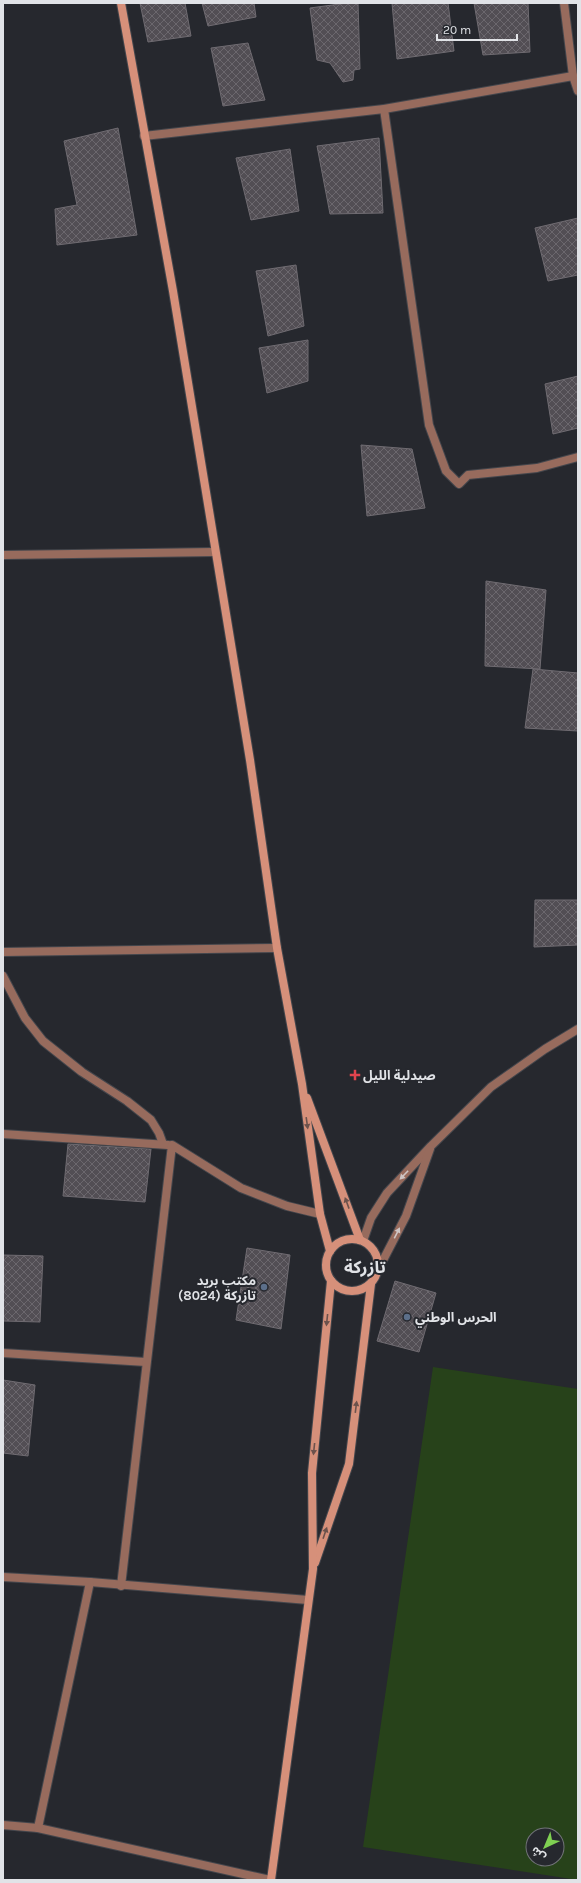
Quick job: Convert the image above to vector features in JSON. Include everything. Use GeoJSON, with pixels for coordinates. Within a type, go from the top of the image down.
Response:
{"type":"FeatureCollection","features":[{"type":"Feature","properties":{"kind":"street"},"geometry":{"type":"LineString","coordinates":[[121,3],[173,292],[250,760],[277,948],[302,1084],[320,1214],[330,1251],[326,1266],[331,1281],[312,1473],[313,1569]]}},
{"type":"Feature","properties":{"kind":"street"},"geometry":{"type":"LineString","coordinates":[[564,3],[573,76],[578,91]]}},
{"type":"Feature","properties":{"kind":"street"},"geometry":{"type":"LineString","coordinates":[[144,136],[384,109],[573,76]]}},
{"type":"Feature","properties":{"kind":"street"},"geometry":{"type":"LineString","coordinates":[[384,109],[429,424],[446,471],[459,484],[468,475],[537,468],[578,457]]}},
{"type":"Feature","properties":{"kind":"street"},"geometry":{"type":"LineString","coordinates":[[3,555],[215,552]]}},
{"type":"Feature","properties":{"kind":"street"},"geometry":{"type":"LineString","coordinates":[[3,952],[277,948]]}},
{"type":"Feature","properties":{"kind":"street"},"geometry":{"type":"LineString","coordinates":[[3,976],[25,1018],[43,1041],[82,1072],[127,1101],[150,1120],[160,1133],[163,1144]]}},
{"type":"Feature","properties":{"kind":"street"},"geometry":{"type":"LineString","coordinates":[[362,1241],[371,1218],[386,1193],[431,1146],[491,1087],[578,1028]]}},
{"type":"Feature","properties":{"kind":"street"},"geometry":{"type":"LineString","coordinates":[[302,1084],[362,1241]]}},
{"type":"Feature","properties":{"kind":"street"},"geometry":{"type":"LineString","coordinates":[[3,1134],[172,1145],[241,1188],[287,1206],[320,1214]]}},
{"type":"Feature","properties":{"kind":"street"},"geometry":{"type":"LineString","coordinates":[[121,1586],[172,1145]]}},
{"type":"Feature","properties":{"kind":"street"},"geometry":{"type":"LineString","coordinates":[[331,1281],[346,1291],[355,1292],[364,1289],[371,1284],[376,1277],[379,1268],[406,1216],[431,1146]]}},
{"type":"Feature","properties":{"kind":"street"},"geometry":{"type":"LineString","coordinates":[[330,1251],[339,1242],[346,1240],[362,1241],[373,1248],[379,1268]]}},
{"type":"Feature","properties":{"kind":"street"},"geometry":{"type":"LineString","coordinates":[[3,1825],[38,1828],[270,1880],[313,1569],[348,1464],[371,1284]]}},
{"type":"Feature","properties":{"kind":"street"},"geometry":{"type":"LineString","coordinates":[[3,1353],[146,1362]]}},
{"type":"Feature","properties":{"kind":"street"},"geometry":{"type":"LineString","coordinates":[[3,1577],[90,1582],[121,1586],[308,1600]]}},
{"type":"Feature","properties":{"kind":"street"},"geometry":{"type":"LineString","coordinates":[[38,1828],[90,1582]]}},
{"type":"Feature","properties":{"kind":"green space"},"geometry":{"type":"Polygon","coordinates":[[[433,1367],[578,1389],[578,1880],[363,1847],[433,1367]]]}},
{"type":"Feature","properties":{"kind":"building"},"geometry":{"type":"Polygon","coordinates":[[[140,3],[185,3],[191,36],[148,42],[140,3]]]}},
{"type":"Feature","properties":{"kind":"building"},"geometry":{"type":"Polygon","coordinates":[[[202,3],[254,3],[256,17],[208,26],[202,3]]]}},
{"type":"Feature","properties":{"kind":"building"},"geometry":{"type":"Polygon","coordinates":[[[358,3],[360,69],[354,70],[353,80],[343,82],[330,63],[317,60],[310,8],[358,3]]]}},
{"type":"Feature","properties":{"kind":"building"},"geometry":{"type":"Polygon","coordinates":[[[392,3],[448,3],[454,51],[397,59],[392,3]]]}},
{"type":"Feature","properties":{"kind":"building"},"geometry":{"type":"Polygon","coordinates":[[[474,3],[528,3],[530,52],[483,55],[474,3]]]}},
{"type":"Feature","properties":{"kind":"building"},"geometry":{"type":"Polygon","coordinates":[[[248,43],[265,100],[223,106],[211,48],[248,43]]]}},
{"type":"Feature","properties":{"kind":"building"},"geometry":{"type":"Polygon","coordinates":[[[118,128],[137,235],[57,245],[55,209],[77,205],[64,141],[118,128]]]}},
{"type":"Feature","properties":{"kind":"building"},"geometry":{"type":"Polygon","coordinates":[[[379,138],[383,213],[330,214],[317,146],[379,138]]]}},
{"type":"Feature","properties":{"kind":"building"},"geometry":{"type":"Polygon","coordinates":[[[290,149],[299,211],[251,220],[236,158],[290,149]]]}},
{"type":"Feature","properties":{"kind":"building"},"geometry":{"type":"Polygon","coordinates":[[[578,218],[578,275],[548,281],[535,228],[578,218]]]}},
{"type":"Feature","properties":{"kind":"building"},"geometry":{"type":"Polygon","coordinates":[[[296,265],[304,326],[268,336],[256,271],[296,265]]]}},
{"type":"Feature","properties":{"kind":"building"},"geometry":{"type":"Polygon","coordinates":[[[308,340],[308,381],[267,393],[259,348],[308,340]]]}},
{"type":"Feature","properties":{"kind":"building"},"geometry":{"type":"Polygon","coordinates":[[[578,376],[578,428],[553,434],[545,384],[578,376]]]}},
{"type":"Feature","properties":{"kind":"building"},"geometry":{"type":"Polygon","coordinates":[[[361,445],[412,449],[425,508],[367,516],[361,445]]]}},
{"type":"Feature","properties":{"kind":"building"},"geometry":{"type":"Polygon","coordinates":[[[486,581],[546,590],[540,669],[485,666],[486,581]]]}},
{"type":"Feature","properties":{"kind":"building"},"geometry":{"type":"Polygon","coordinates":[[[533,669],[578,673],[578,731],[525,728],[533,669]]]}},
{"type":"Feature","properties":{"kind":"building"},"geometry":{"type":"Polygon","coordinates":[[[535,900],[578,900],[578,945],[534,947],[535,900]]]}},
{"type":"Feature","properties":{"kind":"building"},"geometry":{"type":"Polygon","coordinates":[[[68,1144],[151,1149],[145,1202],[63,1196],[68,1144]]]}},
{"type":"Feature","properties":{"kind":"building","name":"مكتب بريد تازركة (8024)"},"geometry":{"type":"Polygon","coordinates":[[[247,1248],[290,1255],[281,1329],[236,1320],[247,1248]]]}},
{"type":"Feature","properties":{"kind":"building"},"geometry":{"type":"Polygon","coordinates":[[[3,1255],[43,1256],[40,1322],[3,1321],[3,1255]]]}},
{"type":"Feature","properties":{"kind":"building","name":"الحرس الوطني"},"geometry":{"type":"Polygon","coordinates":[[[395,1281],[436,1293],[419,1352],[377,1341],[395,1281]]]}},
{"type":"Feature","properties":{"kind":"building"},"geometry":{"type":"Polygon","coordinates":[[[3,1380],[35,1385],[28,1456],[3,1453],[3,1380]]]}},
{"type":"Feature","properties":{"kind":"place","name":"صيدلية الليل"},"geometry":{"type":"Point","coordinates":[355,1075]}},
{"type":"Feature","properties":{"kind":"place","name":"مكتب بريد تازركة (8024)"},"geometry":{"type":"Point","coordinates":[264,1287]}},
{"type":"Feature","properties":{"kind":"place","name":"الحرس الوطني"},"geometry":{"type":"Point","coordinates":[407,1317]}},
{"type":"Feature","properties":{"kind":"district","name":"تازركة"},"geometry":{"type":"Point","coordinates":[365,1267]}}]}
